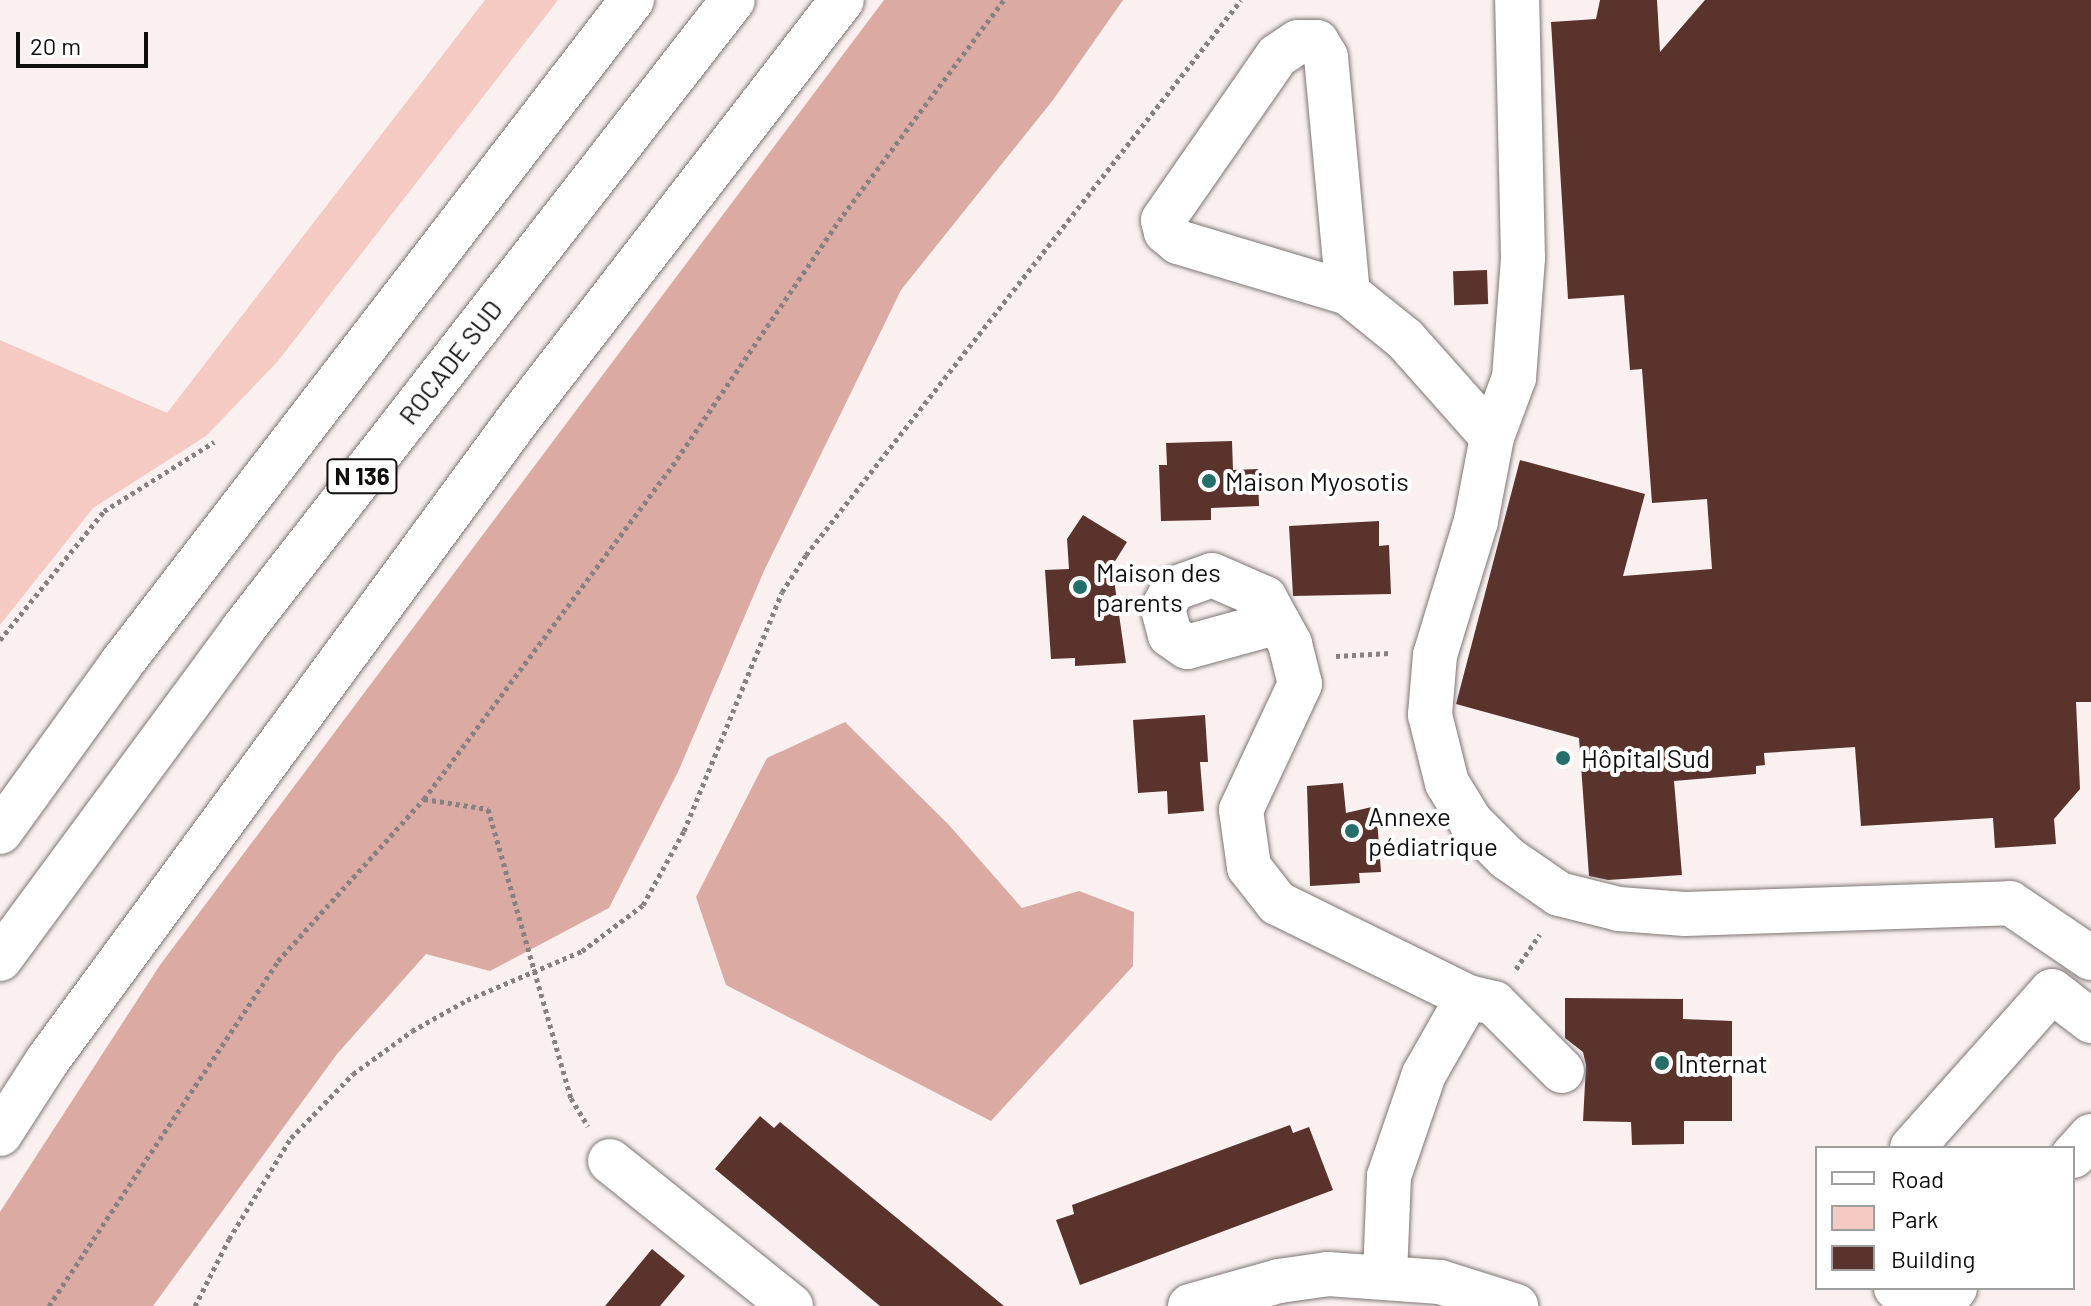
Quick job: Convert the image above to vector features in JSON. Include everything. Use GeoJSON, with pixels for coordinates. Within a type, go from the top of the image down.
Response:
{"type":"FeatureCollection","features":[{"type":"Feature","properties":{"kind":"main road","name":"N 136"},"geometry":{"type":"LineString","coordinates":[[0,832],[140,639],[632,0]]}},
{"type":"Feature","properties":{"kind":"main road","name":"ROCADE SUD"},"geometry":{"type":"LineString","coordinates":[[0,959],[243,629],[733,0]]}},
{"type":"Feature","properties":{"kind":"main road"},"geometry":{"type":"LineString","coordinates":[[0,1134],[47,1061],[519,418],[842,0]]}},
{"type":"Feature","properties":{"kind":"main road"},"geometry":{"type":"LineString","coordinates":[[1517,0],[1523,258],[1514,378],[1492,437],[1476,521],[1435,655],[1430,715],[1447,783],[1471,822],[1507,858],[1559,894],[1619,909],[1685,914],[2010,903],[2091,958]]}},
{"type":"Feature","properties":{"kind":"main road"},"geometry":{"type":"LineString","coordinates":[[1348,293],[1326,57],[1317,42],[1298,42],[1277,56],[1163,220],[1166,232],[1178,242],[1348,293],[1405,339],[1492,437]]}},
{"type":"Feature","properties":{"kind":"main road"},"geometry":{"type":"LineString","coordinates":[[1278,622],[1300,684],[1241,810],[1249,867],[1277,903],[1481,1000],[1562,1071]]}},
{"type":"Feature","properties":{"kind":"main road"},"geometry":{"type":"LineString","coordinates":[[1914,1146],[2052,991],[2091,1021]]}},
{"type":"Feature","properties":{"kind":"main road"},"geometry":{"type":"LineString","coordinates":[[1385,1274],[1389,1176],[1424,1074],[1481,1000]]}},
{"type":"Feature","properties":{"kind":"main road"},"geometry":{"type":"LineString","coordinates":[[2075,1154],[2091,1136]]}},
{"type":"Feature","properties":{"kind":"main road"},"geometry":{"type":"LineString","coordinates":[[610,1161],[791,1306]]}},
{"type":"Feature","properties":{"kind":"main road"},"geometry":{"type":"LineString","coordinates":[[1190,1306],[1272,1294],[1328,1274],[1385,1274],[1440,1282],[1516,1306]]}},
{"type":"Feature","properties":{"kind":"main road"},"geometry":{"type":"LineString","coordinates":[[1898,1290],[1916,1306]]}},
{"type":"Feature","properties":{"kind":"main road"},"geometry":{"type":"LineString","coordinates":[[1939,1306],[1953,1290]]}},
{"type":"Feature","properties":{"kind":"path"},"geometry":{"type":"LineString","coordinates":[[49,1306],[278,961],[424,799],[677,459],[843,215],[1004,0]]}},
{"type":"Feature","properties":{"kind":"path"},"geometry":{"type":"LineString","coordinates":[[195,1306],[259,1187],[319,1105],[412,1031],[535,970],[582,951],[643,905],[684,831],[782,592],[806,555],[1241,0]]}},
{"type":"Feature","properties":{"kind":"path"},"geometry":{"type":"LineString","coordinates":[[0,640],[104,511],[214,442]]}},
{"type":"Feature","properties":{"kind":"path"},"geometry":{"type":"LineString","coordinates":[[1294,663],[1361,652],[1435,655]]}},
{"type":"Feature","properties":{"kind":"path"},"geometry":{"type":"LineString","coordinates":[[424,799],[488,809],[571,1098],[610,1161]]}},
{"type":"Feature","properties":{"kind":"path"},"geometry":{"type":"LineString","coordinates":[[1481,1000],[1553,914],[1559,894]]}},
{"type":"Feature","properties":{"kind":"green space"},"geometry":{"type":"Polygon","coordinates":[[[485,0],[558,0],[278,361],[206,436],[93,508],[0,625],[0,340],[167,413],[485,0]]]}},
{"type":"Feature","properties":{"kind":"shaded area"},"geometry":{"type":"Polygon","coordinates":[[[884,0],[1123,0],[1053,100],[901,290],[764,571],[678,772],[609,908],[490,971],[426,954],[337,1054],[153,1306],[0,1306],[0,1212],[160,965],[884,0]]]}},
{"type":"Feature","properties":{"kind":"shaded area"},"geometry":{"type":"Polygon","coordinates":[[[845,722],[949,825],[1022,908],[1079,891],[1134,912],[1133,966],[991,1121],[726,985],[696,897],[767,758],[845,722]]]}},
{"type":"Feature","properties":{"kind":"building"},"geometry":{"type":"Polygon","coordinates":[[[1600,0],[1657,0],[1660,52],[1705,0],[2091,0],[2091,702],[2076,702],[2080,789],[2054,819],[2056,844],[1995,848],[1993,818],[1861,826],[1855,747],[1764,753],[1765,765],[1756,766],[1756,774],[1674,781],[1682,875],[1608,880],[1589,876],[1579,738],[1456,704],[1520,460],[1645,494],[1623,576],[1712,569],[1707,499],[1652,503],[1642,369],[1630,370],[1624,295],[1568,299],[1551,22],[1596,19],[1600,0]]]}},
{"type":"Feature","properties":{"kind":"building"},"geometry":{"type":"Polygon","coordinates":[[[1487,270],[1488,304],[1454,305],[1453,271],[1487,270]]]}},
{"type":"Feature","properties":{"kind":"building","name":"Maison Myosotis"},"geometry":{"type":"Polygon","coordinates":[[[1232,441],[1233,470],[1258,469],[1259,506],[1211,508],[1211,520],[1161,521],[1159,465],[1167,465],[1166,443],[1232,441]]]}},
{"type":"Feature","properties":{"kind":"building","name":"Maison des parents"},"geometry":{"type":"Polygon","coordinates":[[[1083,515],[1127,542],[1112,566],[1126,663],[1075,666],[1075,658],[1051,659],[1045,570],[1069,569],[1067,539],[1083,515]]]}},
{"type":"Feature","properties":{"kind":"building","name":"Maison des parents"},"geometry":{"type":"Polygon","coordinates":[[[1379,521],[1379,546],[1389,545],[1391,594],[1293,596],[1289,526],[1379,521]]]}},
{"type":"Feature","properties":{"kind":"building"},"geometry":{"type":"Polygon","coordinates":[[[1205,715],[1208,762],[1200,762],[1204,811],[1168,814],[1167,791],[1138,793],[1133,720],[1205,715]]]}},
{"type":"Feature","properties":{"kind":"building","name":"Annexe pédiatrique"},"geometry":{"type":"Polygon","coordinates":[[[1343,783],[1346,813],[1376,806],[1381,872],[1359,873],[1360,883],[1310,886],[1307,786],[1343,783]]]}},
{"type":"Feature","properties":{"kind":"building","name":"Internat"},"geometry":{"type":"Polygon","coordinates":[[[1565,998],[1683,999],[1683,1019],[1732,1021],[1732,1121],[1684,1121],[1684,1144],[1632,1145],[1631,1122],[1583,1121],[1586,1065],[1583,1052],[1565,1038],[1565,998]]]}},
{"type":"Feature","properties":{"kind":"building"},"geometry":{"type":"Polygon","coordinates":[[[760,1116],[774,1128],[780,1122],[1004,1306],[880,1306],[715,1169],[760,1116]]]}},
{"type":"Feature","properties":{"kind":"building"},"geometry":{"type":"Polygon","coordinates":[[[1290,1125],[1293,1133],[1309,1127],[1333,1190],[1080,1285],[1056,1220],[1074,1214],[1072,1205],[1290,1125]]]}},
{"type":"Feature","properties":{"kind":"building"},"geometry":{"type":"Polygon","coordinates":[[[652,1249],[685,1276],[660,1306],[605,1306],[652,1249]]]}},
{"type":"Feature","properties":{"kind":"place","name":"Maison Myosotis"},"geometry":{"type":"Point","coordinates":[1209,481]}},
{"type":"Feature","properties":{"kind":"place","name":"Maison des parents"},"geometry":{"type":"Point","coordinates":[1080,587]}},
{"type":"Feature","properties":{"kind":"place","name":"Hôpital Sud"},"geometry":{"type":"Point","coordinates":[1563,758]}},
{"type":"Feature","properties":{"kind":"place","name":"Annexe pédiatrique"},"geometry":{"type":"Point","coordinates":[1352,831]}},
{"type":"Feature","properties":{"kind":"place","name":"Internat"},"geometry":{"type":"Point","coordinates":[1662,1063]}}]}
